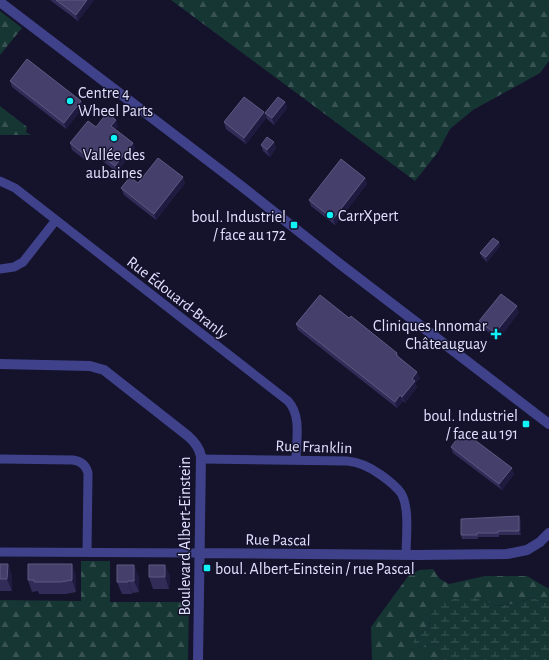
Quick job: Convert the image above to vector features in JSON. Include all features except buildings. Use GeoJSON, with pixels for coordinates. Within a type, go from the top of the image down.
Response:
{"type":"FeatureCollection","features":[{"type":"Feature","properties":{"kind":"street"},"geometry":{"type":"LineString","coordinates":[[0,2],[549,424]]}},
{"type":"Feature","properties":{"kind":"street","name":"Rue Édouard-Branly"},"geometry":{"type":"LineString","coordinates":[[0,182],[15,188],[288,401],[294,409],[296,418],[296,460]]}},
{"type":"Feature","properties":{"kind":"street"},"geometry":{"type":"LineString","coordinates":[[0,269],[14,267],[23,262],[56,220]]}},
{"type":"Feature","properties":{"kind":"street","name":"Boulevard Albert-Einstein"},"geometry":{"type":"LineString","coordinates":[[0,364],[90,366],[104,370],[188,436],[199,449],[201,459],[198,660]]}},
{"type":"Feature","properties":{"kind":"street"},"geometry":{"type":"LineString","coordinates":[[0,459],[73,460],[84,464],[88,473],[87,552]]}},
{"type":"Feature","properties":{"kind":"street","name":"Rue Franklin"},"geometry":{"type":"LineString","coordinates":[[201,459],[347,461],[364,464],[376,471],[397,488],[404,499],[406,510],[406,555]]}},
{"type":"Feature","properties":{"kind":"street","name":"Rue Pascal"},"geometry":{"type":"LineString","coordinates":[[0,552],[406,555],[515,553],[527,550],[549,533]]}},
{"type":"Feature","properties":{"kind":"green space"},"geometry":{"type":"Polygon","coordinates":[[[171,0],[549,0],[549,61],[540,73],[473,110],[450,129],[438,152],[415,181],[171,0]]]}},
{"type":"Feature","properties":{"kind":"green space"},"geometry":{"type":"Polygon","coordinates":[[[0,11],[22,28],[0,55],[0,11]]]}},
{"type":"Feature","properties":{"kind":"green space"},"geometry":{"type":"Polygon","coordinates":[[[0,106],[27,127],[26,132],[31,135],[0,135],[0,106]]]}},
{"type":"Feature","properties":{"kind":"green space"},"geometry":{"type":"Polygon","coordinates":[[[81,561],[110,561],[110,602],[189,602],[188,660],[0,660],[0,600],[81,601],[81,561]]]}},
{"type":"Feature","properties":{"kind":"green space"},"geometry":{"type":"Polygon","coordinates":[[[433,569],[440,579],[449,584],[485,576],[527,576],[549,589],[549,603],[531,598],[514,604],[496,606],[482,599],[432,610],[429,626],[416,637],[417,648],[437,643],[443,660],[372,660],[371,627],[409,575],[419,570],[433,569]]]}},
{"type":"Feature","properties":{"kind":"green space"},"geometry":{"type":"Polygon","coordinates":[[[466,596],[482,599],[496,606],[514,604],[531,598],[549,603],[549,660],[443,660],[437,643],[417,648],[411,647],[416,637],[429,626],[432,610],[438,603],[466,596]]]}},
{"type":"Feature","properties":{"kind":"place","name":"Centre 4 Wheel Parts"},"geometry":{"type":"Point","coordinates":[70,101]}},
{"type":"Feature","properties":{"kind":"place","name":"Vallée des aubaines"},"geometry":{"type":"Point","coordinates":[114,138]}},
{"type":"Feature","properties":{"kind":"place","name":"CarrXpert"},"geometry":{"type":"Point","coordinates":[330,215]}},
{"type":"Feature","properties":{"kind":"place","name":"boul. Industriel / face au 172"},"geometry":{"type":"Point","coordinates":[294,225]}},
{"type":"Feature","properties":{"kind":"place","name":"Cliniques Innomar Châteauguay"},"geometry":{"type":"Point","coordinates":[496,334]}},
{"type":"Feature","properties":{"kind":"place","name":"boul. Industriel / face au 191"},"geometry":{"type":"Point","coordinates":[526,424]}},
{"type":"Feature","properties":{"kind":"place","name":"boul. Albert-Einstein / rue Pascal"},"geometry":{"type":"Point","coordinates":[207,568]}}]}
